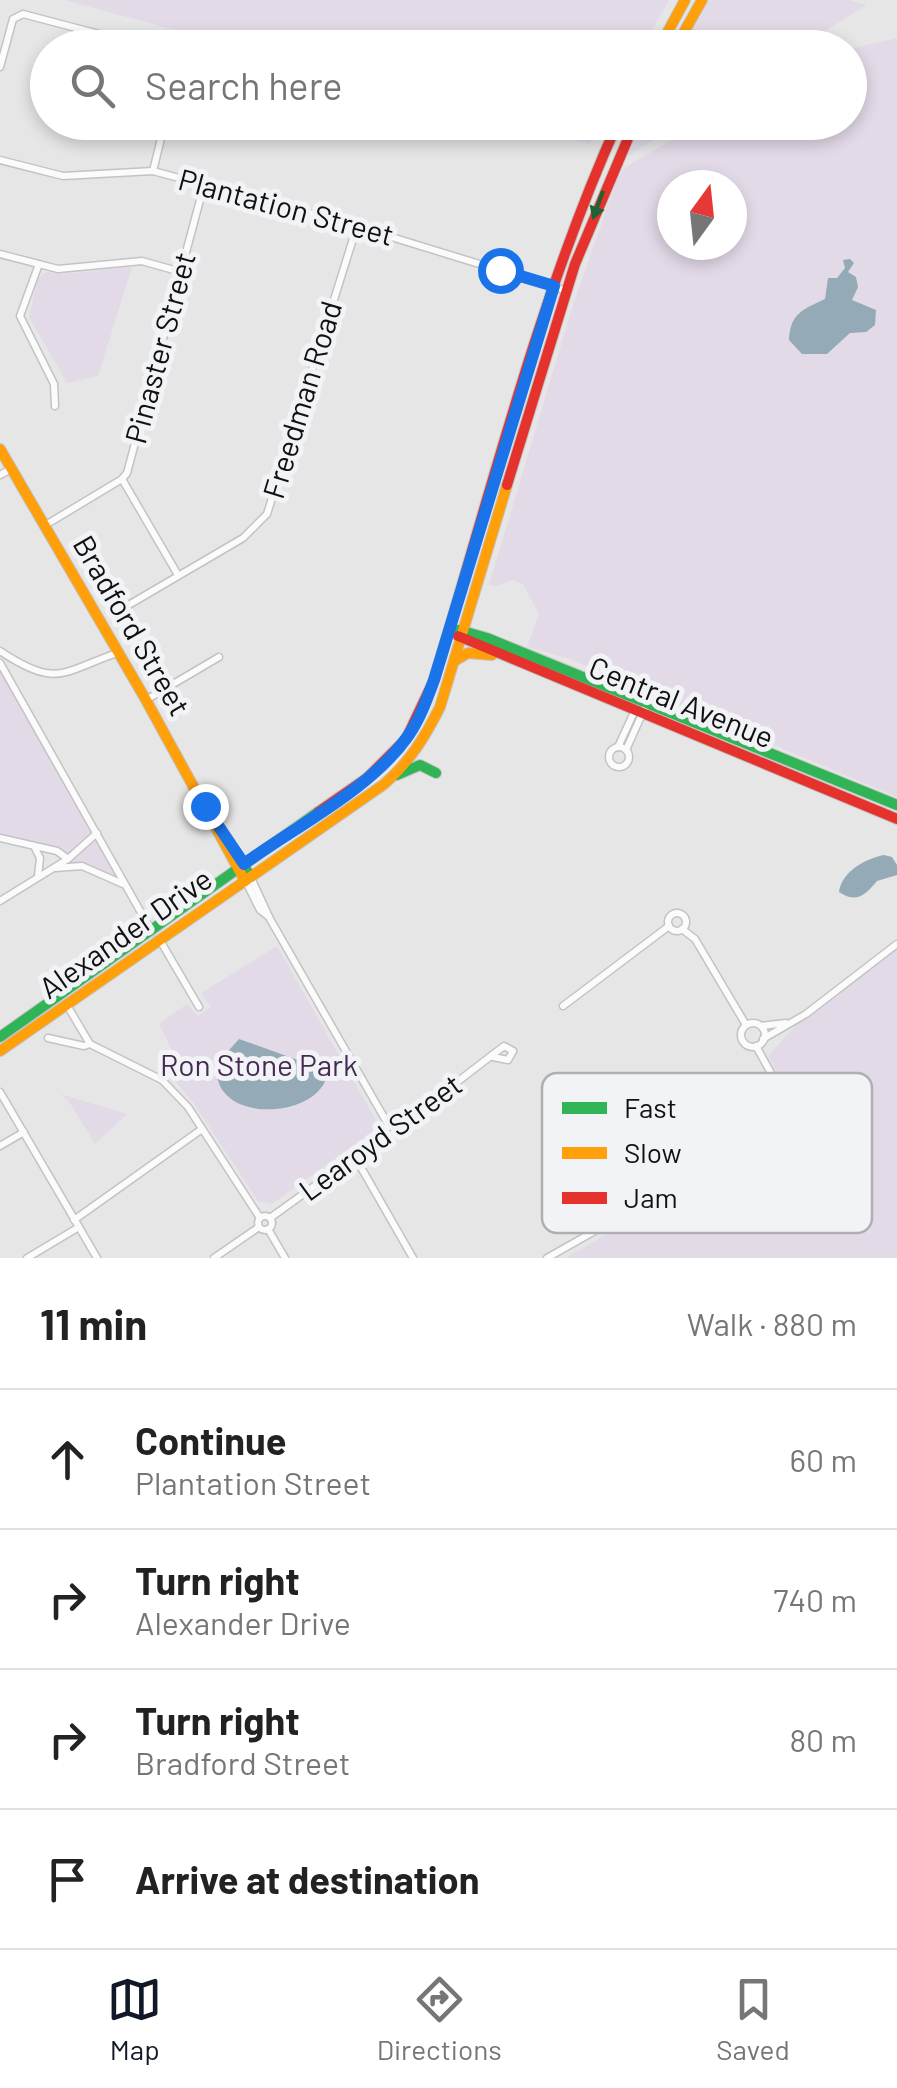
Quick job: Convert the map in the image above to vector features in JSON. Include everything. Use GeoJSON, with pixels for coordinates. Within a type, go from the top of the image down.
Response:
{"type":"FeatureCollection","features":[{"type":"Feature","properties":{"kind":"main road"},"geometry":{"type":"LineString","coordinates":[[668,30],[685,0]]}},
{"type":"Feature","properties":{"kind":"main road"},"geometry":{"type":"LineString","coordinates":[[686,30],[702,0]]}},
{"type":"Feature","properties":{"kind":"main road","name":"Alexander Drive"},"geometry":{"type":"LineString","coordinates":[[0,1037],[366,778],[406,739],[426,701],[554,286],[586,193],[610,140]]}},
{"type":"Feature","properties":{"kind":"main road","name":"Alexander Drive"},"geometry":{"type":"LineString","coordinates":[[0,1051],[396,776],[428,732],[454,662],[567,290],[626,140]]}},
{"type":"Feature","properties":{"kind":"main road","name":"Bradford Street"},"geometry":{"type":"LineString","coordinates":[[0,449],[248,879]]}},
{"type":"Feature","properties":{"kind":"main road"},"geometry":{"type":"LineString","coordinates":[[471,603],[477,627],[487,638]]}},
{"type":"Feature","properties":{"kind":"main road","name":"Central Avenue"},"geometry":{"type":"LineString","coordinates":[[448,630],[487,638],[897,819]]}},
{"type":"Feature","properties":{"kind":"main road","name":"Central Avenue"},"geometry":{"type":"LineString","coordinates":[[462,634],[498,655],[897,805]]}},
{"type":"Feature","properties":{"kind":"main road"},"geometry":{"type":"LineString","coordinates":[[454,662],[468,653],[498,655]]}},
{"type":"Feature","properties":{"kind":"main road"},"geometry":{"type":"LineString","coordinates":[[396,776],[423,765],[436,773]]}},
{"type":"Feature","properties":{"kind":"street"},"geometry":{"type":"LineString","coordinates":[[0,67],[16,16],[23,14],[83,30]]}},
{"type":"Feature","properties":{"kind":"street"},"geometry":{"type":"LineString","coordinates":[[153,171],[161,140]]}},
{"type":"Feature","properties":{"kind":"street","name":"Plantation Street"},"geometry":{"type":"LineString","coordinates":[[0,160],[63,176],[153,171],[357,226],[567,290]]}},
{"type":"Feature","properties":{"kind":"street","name":"Pinaster Street"},"geometry":{"type":"LineString","coordinates":[[44,526],[122,479],[130,465],[204,185]]}},
{"type":"Feature","properties":{"kind":"street","name":"Freedman Road"},"geometry":{"type":"LineString","coordinates":[[115,613],[252,532],[267,514],[357,226]]}},
{"type":"Feature","properties":{"kind":"street"},"geometry":{"type":"LineString","coordinates":[[0,254],[66,270],[142,261],[181,272]]}},
{"type":"Feature","properties":{"kind":"street"},"geometry":{"type":"LineString","coordinates":[[38,264],[20,316],[54,384],[56,406]]}},
{"type":"Feature","properties":{"kind":"street"},"geometry":{"type":"LineString","coordinates":[[0,475],[11,469]]}},
{"type":"Feature","properties":{"kind":"street"},"geometry":{"type":"LineString","coordinates":[[122,479],[178,575]]}},
{"type":"Feature","properties":{"kind":"street"},"geometry":{"type":"LineString","coordinates":[[0,651],[39,671],[64,675],[117,653]]}},
{"type":"Feature","properties":{"kind":"street"},"geometry":{"type":"LineString","coordinates":[[146,700],[219,657]]}},
{"type":"Feature","properties":{"kind":"street"},"geometry":{"type":"LineString","coordinates":[[6,672],[19,662]]}},
{"type":"Feature","properties":{"kind":"street"},"geometry":{"type":"LineString","coordinates":[[0,663],[152,932]]}},
{"type":"Feature","properties":{"kind":"street"},"geometry":{"type":"LineString","coordinates":[[622,749],[641,707]]}},
{"type":"Feature","properties":{"kind":"street"},"geometry":{"type":"LineString","coordinates":[[0,901],[54,868],[96,834]]}},
{"type":"Feature","properties":{"kind":"street"},"geometry":{"type":"LineString","coordinates":[[0,838],[57,851],[68,858]]}},
{"type":"Feature","properties":{"kind":"street"},"geometry":{"type":"LineString","coordinates":[[33,845],[40,858],[38,876]]}},
{"type":"Feature","properties":{"kind":"street"},"geometry":{"type":"LineString","coordinates":[[54,868],[82,866],[127,886]]}},
{"type":"Feature","properties":{"kind":"street","name":"Bradford Street"},"geometry":{"type":"LineString","coordinates":[[248,879],[260,910],[270,919],[389,1126]]}},
{"type":"Feature","properties":{"kind":"street"},"geometry":{"type":"LineString","coordinates":[[563,1006],[669,926],[671,916],[680,914],[686,922],[682,930]]}},
{"type":"Feature","properties":{"kind":"street"},"geometry":{"type":"LineString","coordinates":[[669,926],[694,939],[746,1025]]}},
{"type":"Feature","properties":{"kind":"street"},"geometry":{"type":"LineString","coordinates":[[161,942],[199,1007]]}},
{"type":"Feature","properties":{"kind":"street"},"geometry":{"type":"LineString","coordinates":[[756,1046],[806,1014],[897,944]]}},
{"type":"Feature","properties":{"kind":"street"},"geometry":{"type":"LineString","coordinates":[[68,1006],[90,1044],[162,1080],[188,1107],[285,1258]]}},
{"type":"Feature","properties":{"kind":"street"},"geometry":{"type":"LineString","coordinates":[[771,1073],[756,1046],[743,1042],[741,1035],[746,1025],[777,1026],[806,1014]]}},
{"type":"Feature","properties":{"kind":"street"},"geometry":{"type":"LineString","coordinates":[[761,1026],[764,1039]]}},
{"type":"Feature","properties":{"kind":"street"},"geometry":{"type":"LineString","coordinates":[[48,1038],[90,1044]]}},
{"type":"Feature","properties":{"kind":"street","name":"Learoyd Street"},"geometry":{"type":"LineString","coordinates":[[262,1224],[382,1137],[389,1126],[401,1125],[492,1057]]}},
{"type":"Feature","properties":{"kind":"street"},"geometry":{"type":"LineString","coordinates":[[0,1092],[97,1258]]}},
{"type":"Feature","properties":{"kind":"street"},"geometry":{"type":"LineString","coordinates":[[27,1258],[202,1129]]}},
{"type":"Feature","properties":{"kind":"street"},"geometry":{"type":"LineString","coordinates":[[0,1146],[24,1132]]}},
{"type":"Feature","properties":{"kind":"street"},"geometry":{"type":"LineString","coordinates":[[355,1157],[413,1258]]}},
{"type":"Feature","properties":{"kind":"street"},"geometry":{"type":"LineString","coordinates":[[214,1258],[262,1224]]}},
{"type":"Feature","properties":{"kind":"street"},"geometry":{"type":"LineString","coordinates":[[547,1258],[591,1233]]}},
{"type":"Feature","properties":{"kind":"green space"},"geometry":{"type":"Polygon","coordinates":[[[64,0],[669,0],[652,30],[175,30],[64,0]]]}},
{"type":"Feature","properties":{"kind":"green space"},"geometry":{"type":"Polygon","coordinates":[[[709,0],[849,0],[867,5],[827,30],[692,30],[709,0]]]}},
{"type":"Feature","properties":{"kind":"green space"},"geometry":{"type":"Polygon","coordinates":[[[897,38],[897,797],[570,659],[527,647],[539,614],[523,584],[513,580],[489,585],[573,305],[624,168],[672,140],[867,140],[867,45],[897,38]]]}},
{"type":"Feature","properties":{"kind":"green space"},"geometry":{"type":"Polygon","coordinates":[[[633,140],[653,140],[626,157],[633,140]]]}},
{"type":"Feature","properties":{"kind":"green space"},"geometry":{"type":"Polygon","coordinates":[[[132,267],[98,376],[67,383],[29,317],[38,278],[47,272],[132,267]]]}},
{"type":"Feature","properties":{"kind":"green space"},"geometry":{"type":"Polygon","coordinates":[[[0,663],[127,886],[82,866],[53,868],[67,859],[57,851],[0,838],[0,663]]]}},
{"type":"Feature","properties":{"kind":"green space","name":"Ron Stone Park"},"geometry":{"type":"Polygon","coordinates":[[[277,946],[377,1122],[375,1130],[272,1204],[258,1201],[193,1102],[167,1072],[179,1065],[159,1024],[187,1004],[198,1016],[211,1007],[201,993],[277,946]]]}},
{"type":"Feature","properties":{"kind":"green space"},"geometry":{"type":"Polygon","coordinates":[[[897,946],[897,1258],[565,1258],[609,1233],[872,1233],[872,1073],[777,1073],[768,1056],[806,1014],[897,946]]]}},
{"type":"Feature","properties":{"kind":"green space"},"geometry":{"type":"Polygon","coordinates":[[[60,1094],[127,1114],[95,1144],[68,1100],[60,1094]]]}},
{"type":"Feature","properties":{"kind":"water"},"geometry":{"type":"Polygon","coordinates":[[[843,260],[854,263],[848,272],[856,277],[858,287],[852,300],[876,310],[875,325],[866,332],[850,333],[827,354],[802,354],[789,340],[795,318],[825,299],[828,278],[837,278],[845,268],[843,260]]]}},
{"type":"Feature","properties":{"kind":"water"},"geometry":{"type":"Polygon","coordinates":[[[884,855],[892,857],[897,875],[877,881],[860,896],[839,892],[844,878],[855,868],[884,855]]]}},
{"type":"Feature","properties":{"kind":"water"},"geometry":{"type":"Polygon","coordinates":[[[239,1039],[320,1068],[326,1079],[308,1099],[294,1105],[278,1109],[247,1107],[234,1101],[217,1078],[223,1057],[239,1039]]]}},
{"type":"Feature","properties":{"kind":"traffic: fast"},"geometry":{"type":"LineString","coordinates":[[459,630],[897,805]]}},
{"type":"Feature","properties":{"kind":"traffic: fast"},"geometry":{"type":"LineString","coordinates":[[397,775],[420,765],[436,773]]}},
{"type":"Feature","properties":{"kind":"traffic: fast"},"geometry":{"type":"LineString","coordinates":[[0,1037],[318,812]]}},
{"type":"Feature","properties":{"kind":"traffic: fast"},"geometry":{"type":"LineString","coordinates":[[220,829],[251,877]]}},
{"type":"Feature","properties":{"kind":"traffic: slow"},"geometry":{"type":"LineString","coordinates":[[669,30],[685,0]]}},
{"type":"Feature","properties":{"kind":"traffic: slow"},"geometry":{"type":"LineString","coordinates":[[685,30],[702,0]]}},
{"type":"Feature","properties":{"kind":"traffic: slow"},"geometry":{"type":"LineString","coordinates":[[0,449],[146,700],[245,881]]}},
{"type":"Feature","properties":{"kind":"traffic: slow"},"geometry":{"type":"LineString","coordinates":[[0,1051],[383,785],[401,768],[440,707],[507,485]]}},
{"type":"Feature","properties":{"kind":"traffic: slow"},"geometry":{"type":"LineString","coordinates":[[456,660],[468,653],[492,655]]}},
{"type":"Feature","properties":{"kind":"traffic: jam"},"geometry":{"type":"LineString","coordinates":[[318,812],[367,778],[406,739],[434,680],[540,327],[610,140]]}},
{"type":"Feature","properties":{"kind":"traffic: jam"},"geometry":{"type":"LineString","coordinates":[[507,485],[575,264],[627,140]]}},
{"type":"Feature","properties":{"kind":"traffic: jam"},"geometry":{"type":"LineString","coordinates":[[458,636],[897,819]]}},
{"type":"Feature","properties":{"kind":"route"},"geometry":{"type":"LineString","coordinates":[[205,806],[244,864],[378,770],[418,719],[434,680],[554,286],[500,270]]}}]}
